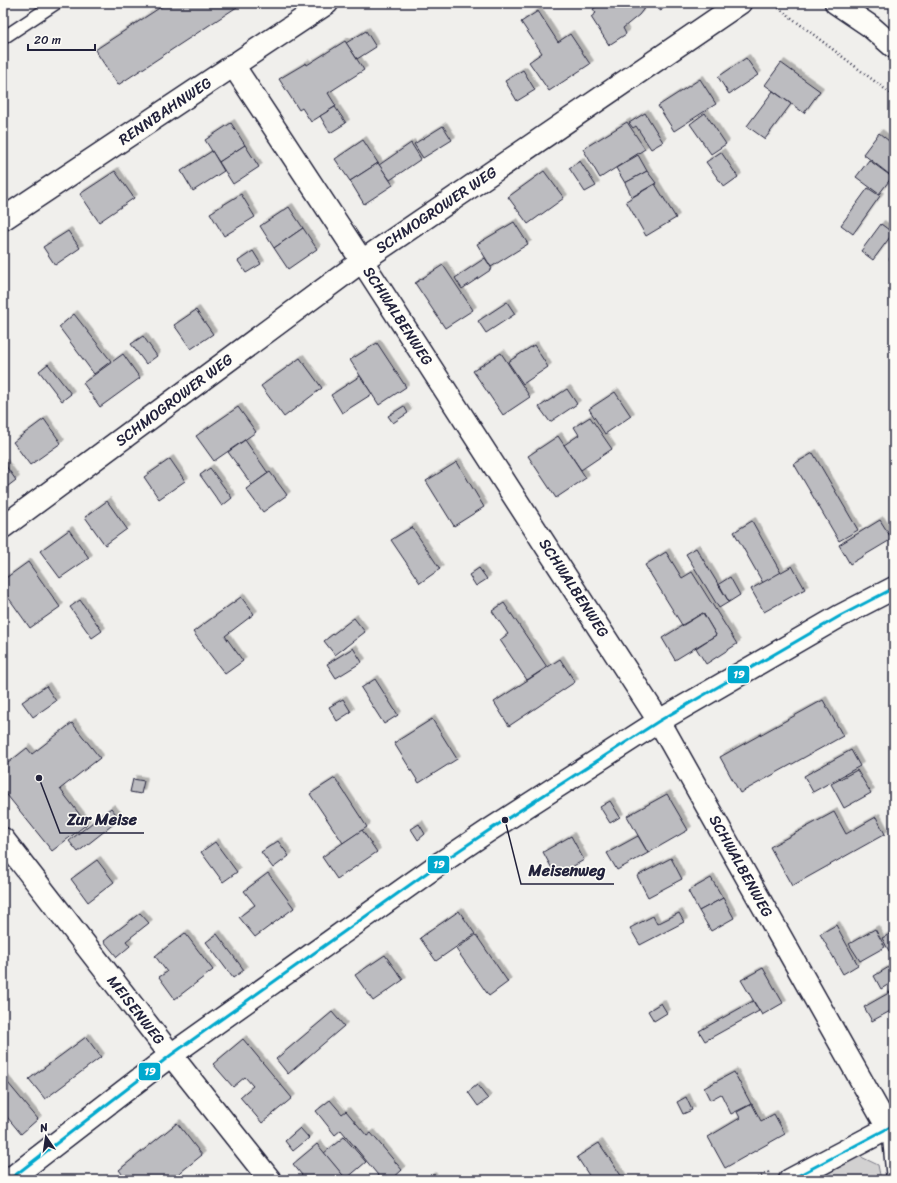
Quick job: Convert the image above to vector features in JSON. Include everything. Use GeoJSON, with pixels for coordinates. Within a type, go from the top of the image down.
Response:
{"type":"FeatureCollection","features":[{"type":"Feature","properties":{"kind":"street","name":"RENNBAHNWEG"},"geometry":{"type":"LineString","coordinates":[[3,218],[327,3]]}},
{"type":"Feature","properties":{"kind":"street","name":"SCHMOGROWER WEG"},"geometry":{"type":"LineString","coordinates":[[3,527],[362,260],[740,3]]}},
{"type":"Feature","properties":{"kind":"street"},"geometry":{"type":"LineString","coordinates":[[836,3],[870,26],[894,47]]}},
{"type":"Feature","properties":{"kind":"street","name":"SCHWALBENWEG"},"geometry":{"type":"LineString","coordinates":[[233,65],[362,260],[659,721],[891,1126]]}},
{"type":"Feature","properties":{"kind":"street"},"geometry":{"type":"LineString","coordinates":[[9,1180],[171,1056],[442,862],[522,808],[659,721],[840,616],[894,588]]}},
{"type":"Feature","properties":{"kind":"street","name":"MEISENWEG"},"geometry":{"type":"LineString","coordinates":[[3,838],[171,1056],[270,1180]]}},
{"type":"Feature","properties":{"kind":"street"},"geometry":{"type":"LineString","coordinates":[[790,1180],[891,1126]]}},
{"type":"Feature","properties":{"kind":"lane"},"geometry":{"type":"LineString","coordinates":[[3,38],[56,3]]}},
{"type":"Feature","properties":{"kind":"lane"},"geometry":{"type":"LineString","coordinates":[[891,1126],[892,1180]]}},
{"type":"Feature","properties":{"kind":"path"},"geometry":{"type":"LineString","coordinates":[[772,3],[894,96]]}},
{"type":"Feature","properties":{"kind":"shaded area"},"geometry":{"type":"Polygon","coordinates":[[[855,1154],[878,1165],[881,1180],[812,1180],[855,1154]]]}},
{"type":"Feature","properties":{"kind":"building"},"geometry":{"type":"Polygon","coordinates":[[[167,3],[243,3],[118,85],[95,50],[167,3]]]}},
{"type":"Feature","properties":{"kind":"building"},"geometry":{"type":"Polygon","coordinates":[[[602,3],[606,3],[610,7],[616,3],[648,3],[639,15],[623,28],[626,34],[609,45],[591,17],[596,13],[593,9],[602,3]]]}},
{"type":"Feature","properties":{"kind":"building"},"geometry":{"type":"Polygon","coordinates":[[[650,3],[666,3],[661,11],[650,3]]]}},
{"type":"Feature","properties":{"kind":"building"},"geometry":{"type":"Polygon","coordinates":[[[538,11],[558,42],[570,34],[590,64],[549,91],[529,62],[542,53],[521,22],[538,11]]]}},
{"type":"Feature","properties":{"kind":"building"},"geometry":{"type":"Polygon","coordinates":[[[366,31],[376,47],[357,59],[346,43],[366,31]]]}},
{"type":"Feature","properties":{"kind":"building"},"geometry":{"type":"Polygon","coordinates":[[[345,41],[364,70],[328,93],[336,106],[311,122],[302,108],[299,110],[279,79],[306,63],[307,65],[345,41]]]}},
{"type":"Feature","properties":{"kind":"building"},"geometry":{"type":"Polygon","coordinates":[[[746,58],[758,75],[729,94],[718,77],[746,58]]]}},
{"type":"Feature","properties":{"kind":"building"},"geometry":{"type":"Polygon","coordinates":[[[781,63],[820,91],[804,113],[765,85],[781,63]]]}},
{"type":"Feature","properties":{"kind":"building"},"geometry":{"type":"Polygon","coordinates":[[[523,70],[535,90],[517,101],[505,81],[523,70]]]}},
{"type":"Feature","properties":{"kind":"building"},"geometry":{"type":"Polygon","coordinates":[[[700,79],[716,104],[674,131],[658,106],[700,79]]]}},
{"type":"Feature","properties":{"kind":"building"},"geometry":{"type":"Polygon","coordinates":[[[773,91],[791,104],[765,139],[747,126],[773,91]]]}},
{"type":"Feature","properties":{"kind":"building"},"geometry":{"type":"Polygon","coordinates":[[[335,107],[346,123],[330,133],[320,116],[335,107]]]}},
{"type":"Feature","properties":{"kind":"building"},"geometry":{"type":"Polygon","coordinates":[[[645,113],[663,142],[651,149],[636,126],[633,128],[629,123],[645,113]]]}},
{"type":"Feature","properties":{"kind":"building"},"geometry":{"type":"Polygon","coordinates":[[[705,113],[726,144],[711,154],[690,124],[705,113]]]}},
{"type":"Feature","properties":{"kind":"building"},"geometry":{"type":"Polygon","coordinates":[[[627,122],[645,149],[600,178],[583,149],[627,122]]]}},
{"type":"Feature","properties":{"kind":"building"},"geometry":{"type":"Polygon","coordinates":[[[231,123],[245,145],[219,162],[205,140],[231,123]]]}},
{"type":"Feature","properties":{"kind":"building"},"geometry":{"type":"Polygon","coordinates":[[[443,126],[452,140],[423,158],[414,144],[443,126]]]}},
{"type":"Feature","properties":{"kind":"building"},"geometry":{"type":"Polygon","coordinates":[[[879,133],[894,145],[894,178],[863,154],[879,133]]]}},
{"type":"Feature","properties":{"kind":"building"},"geometry":{"type":"Polygon","coordinates":[[[363,140],[378,163],[350,181],[335,159],[363,140]]]}},
{"type":"Feature","properties":{"kind":"building"},"geometry":{"type":"Polygon","coordinates":[[[411,143],[421,159],[390,180],[379,165],[411,143]]]}},
{"type":"Feature","properties":{"kind":"building"},"geometry":{"type":"Polygon","coordinates":[[[245,145],[259,167],[233,184],[219,162],[245,145]]]}},
{"type":"Feature","properties":{"kind":"building"},"geometry":{"type":"Polygon","coordinates":[[[212,151],[224,171],[193,191],[181,171],[212,151]]]}},
{"type":"Feature","properties":{"kind":"building"},"geometry":{"type":"Polygon","coordinates":[[[721,152],[738,177],[724,187],[706,162],[721,152]]]}},
{"type":"Feature","properties":{"kind":"building"},"geometry":{"type":"Polygon","coordinates":[[[638,155],[647,171],[625,183],[616,168],[638,155]]]}},
{"type":"Feature","properties":{"kind":"building"},"geometry":{"type":"Polygon","coordinates":[[[869,160],[892,177],[879,194],[856,177],[869,160]]]}},
{"type":"Feature","properties":{"kind":"building"},"geometry":{"type":"Polygon","coordinates":[[[580,161],[596,186],[585,192],[569,168],[580,161]]]}},
{"type":"Feature","properties":{"kind":"building"},"geometry":{"type":"Polygon","coordinates":[[[378,163],[393,185],[364,204],[350,181],[378,163]]]}},
{"type":"Feature","properties":{"kind":"building"},"geometry":{"type":"Polygon","coordinates":[[[115,171],[134,198],[99,222],[80,194],[115,171]]]}},
{"type":"Feature","properties":{"kind":"building"},"geometry":{"type":"Polygon","coordinates":[[[544,171],[564,198],[528,224],[508,197],[544,171]]]}},
{"type":"Feature","properties":{"kind":"building"},"geometry":{"type":"Polygon","coordinates":[[[647,171],[656,183],[632,197],[625,183],[647,171]]]}},
{"type":"Feature","properties":{"kind":"building"},"geometry":{"type":"Polygon","coordinates":[[[655,184],[676,218],[646,236],[626,201],[655,184]]]}},
{"type":"Feature","properties":{"kind":"building"},"geometry":{"type":"Polygon","coordinates":[[[868,188],[880,196],[853,234],[841,225],[868,188]]]}},
{"type":"Feature","properties":{"kind":"building"},"geometry":{"type":"Polygon","coordinates":[[[241,194],[255,217],[224,236],[210,213],[241,194]]]}},
{"type":"Feature","properties":{"kind":"building"},"geometry":{"type":"Polygon","coordinates":[[[289,207],[303,228],[274,248],[260,226],[289,207]]]}},
{"type":"Feature","properties":{"kind":"building"},"geometry":{"type":"Polygon","coordinates":[[[514,222],[528,244],[491,267],[477,244],[514,222]]]}},
{"type":"Feature","properties":{"kind":"building"},"geometry":{"type":"Polygon","coordinates":[[[881,224],[893,233],[873,260],[861,251],[881,224]]]}},
{"type":"Feature","properties":{"kind":"building"},"geometry":{"type":"Polygon","coordinates":[[[303,228],[317,249],[288,269],[274,248],[303,228]]]}},
{"type":"Feature","properties":{"kind":"building"},"geometry":{"type":"Polygon","coordinates":[[[68,231],[80,248],[55,265],[43,247],[68,231]]]}},
{"type":"Feature","properties":{"kind":"building"},"geometry":{"type":"Polygon","coordinates":[[[253,251],[261,264],[246,273],[238,261],[253,251]]]}},
{"type":"Feature","properties":{"kind":"building"},"geometry":{"type":"Polygon","coordinates":[[[894,254],[894,263],[889,259],[894,254]]]}},
{"type":"Feature","properties":{"kind":"building"},"geometry":{"type":"Polygon","coordinates":[[[485,258],[492,269],[462,289],[455,278],[485,258]]]}},
{"type":"Feature","properties":{"kind":"building"},"geometry":{"type":"Polygon","coordinates":[[[443,265],[473,310],[445,328],[415,283],[443,265]]]}},
{"type":"Feature","properties":{"kind":"building"},"geometry":{"type":"Polygon","coordinates":[[[507,302],[515,314],[486,333],[478,321],[507,302]]]}},
{"type":"Feature","properties":{"kind":"building"},"geometry":{"type":"Polygon","coordinates":[[[196,310],[213,334],[191,349],[174,325],[196,310]]]}},
{"type":"Feature","properties":{"kind":"building"},"geometry":{"type":"Polygon","coordinates":[[[74,314],[111,361],[94,374],[59,327],[74,314]]]}},
{"type":"Feature","properties":{"kind":"building"},"geometry":{"type":"Polygon","coordinates":[[[143,336],[157,356],[146,364],[131,344],[143,336]]]}},
{"type":"Feature","properties":{"kind":"building"},"geometry":{"type":"Polygon","coordinates":[[[377,343],[406,387],[379,405],[350,360],[377,343]]]}},
{"type":"Feature","properties":{"kind":"building"},"geometry":{"type":"Polygon","coordinates":[[[534,345],[548,367],[523,384],[508,362],[534,345]]]}},
{"type":"Feature","properties":{"kind":"building"},"geometry":{"type":"Polygon","coordinates":[[[501,353],[530,397],[503,415],[473,371],[501,353]]]}},
{"type":"Feature","properties":{"kind":"building"},"geometry":{"type":"Polygon","coordinates":[[[123,354],[140,378],[100,407],[83,383],[123,354]]]}},
{"type":"Feature","properties":{"kind":"building"},"geometry":{"type":"Polygon","coordinates":[[[300,358],[322,388],[284,417],[261,386],[300,358]]]}},
{"type":"Feature","properties":{"kind":"building"},"geometry":{"type":"Polygon","coordinates":[[[48,364],[71,394],[62,401],[39,371],[48,364]]]}},
{"type":"Feature","properties":{"kind":"building"},"geometry":{"type":"Polygon","coordinates":[[[360,376],[372,394],[342,413],[331,395],[360,376]]]}},
{"type":"Feature","properties":{"kind":"building"},"geometry":{"type":"Polygon","coordinates":[[[567,389],[577,404],[550,422],[539,407],[567,389]]]}},
{"type":"Feature","properties":{"kind":"building"},"geometry":{"type":"Polygon","coordinates":[[[615,392],[631,416],[605,434],[589,409],[615,392]]]}},
{"type":"Feature","properties":{"kind":"building"},"geometry":{"type":"Polygon","coordinates":[[[404,406],[408,413],[393,423],[388,416],[404,406]]]}},
{"type":"Feature","properties":{"kind":"building"},"geometry":{"type":"Polygon","coordinates":[[[238,407],[256,432],[214,461],[196,436],[238,407]]]}},
{"type":"Feature","properties":{"kind":"building"},"geometry":{"type":"Polygon","coordinates":[[[590,417],[612,449],[581,470],[564,445],[579,435],[574,427],[590,417]]]}},
{"type":"Feature","properties":{"kind":"building"},"geometry":{"type":"Polygon","coordinates":[[[44,419],[61,443],[30,465],[13,442],[44,419]]]}},
{"type":"Feature","properties":{"kind":"building"},"geometry":{"type":"Polygon","coordinates":[[[558,436],[586,478],[556,498],[528,456],[558,436]]]}},
{"type":"Feature","properties":{"kind":"building"},"geometry":{"type":"Polygon","coordinates":[[[245,440],[268,473],[252,485],[228,452],[245,440]]]}},
{"type":"Feature","properties":{"kind":"building"},"geometry":{"type":"Polygon","coordinates":[[[813,453],[858,530],[839,541],[794,464],[813,453]]]}},
{"type":"Feature","properties":{"kind":"building"},"geometry":{"type":"Polygon","coordinates":[[[170,459],[185,481],[159,499],[144,477],[170,459]]]}},
{"type":"Feature","properties":{"kind":"building"},"geometry":{"type":"Polygon","coordinates":[[[3,462],[16,480],[3,490],[3,462]]]}},
{"type":"Feature","properties":{"kind":"building"},"geometry":{"type":"Polygon","coordinates":[[[457,462],[484,507],[454,526],[426,481],[457,462]]]}},
{"type":"Feature","properties":{"kind":"building"},"geometry":{"type":"Polygon","coordinates":[[[210,468],[232,498],[222,506],[200,475],[210,468]]]}},
{"type":"Feature","properties":{"kind":"building"},"geometry":{"type":"Polygon","coordinates":[[[270,472],[287,495],[263,512],[246,489],[270,472]]]}},
{"type":"Feature","properties":{"kind":"building"},"geometry":{"type":"Polygon","coordinates":[[[107,501],[127,529],[105,545],[85,517],[107,501]]]}},
{"type":"Feature","properties":{"kind":"building"},"geometry":{"type":"Polygon","coordinates":[[[880,520],[892,539],[850,564],[839,545],[880,520]]]}},
{"type":"Feature","properties":{"kind":"building"},"geometry":{"type":"Polygon","coordinates":[[[752,521],[781,573],[763,583],[734,532],[752,521]]]}},
{"type":"Feature","properties":{"kind":"building"},"geometry":{"type":"Polygon","coordinates":[[[412,527],[440,569],[420,583],[391,540],[412,527]]]}},
{"type":"Feature","properties":{"kind":"building"},"geometry":{"type":"Polygon","coordinates":[[[69,530],[89,558],[60,578],[40,551],[69,530]]]}},
{"type":"Feature","properties":{"kind":"building"},"geometry":{"type":"Polygon","coordinates":[[[696,548],[729,602],[719,608],[686,554],[696,548]]]}},
{"type":"Feature","properties":{"kind":"building"},"geometry":{"type":"Polygon","coordinates":[[[666,552],[682,578],[692,572],[737,644],[706,664],[696,648],[716,635],[703,613],[682,625],[645,565],[666,552]]]}},
{"type":"Feature","properties":{"kind":"building"},"geometry":{"type":"Polygon","coordinates":[[[28,562],[60,607],[30,628],[3,590],[3,580],[28,562]]]}},
{"type":"Feature","properties":{"kind":"building"},"geometry":{"type":"Polygon","coordinates":[[[792,566],[805,589],[764,612],[751,589],[792,566]]]}},
{"type":"Feature","properties":{"kind":"building"},"geometry":{"type":"Polygon","coordinates":[[[479,568],[487,579],[476,586],[469,575],[479,568]]]}},
{"type":"Feature","properties":{"kind":"building"},"geometry":{"type":"Polygon","coordinates":[[[730,577],[740,595],[729,602],[719,584],[730,577]]]}},
{"type":"Feature","properties":{"kind":"building"},"geometry":{"type":"Polygon","coordinates":[[[241,597],[254,614],[225,636],[243,661],[225,674],[193,632],[241,597]]]}},
{"type":"Feature","properties":{"kind":"building"},"geometry":{"type":"Polygon","coordinates":[[[80,600],[102,631],[92,638],[70,607],[80,600]]]}},
{"type":"Feature","properties":{"kind":"building"},"geometry":{"type":"Polygon","coordinates":[[[504,603],[547,667],[527,680],[500,640],[508,634],[492,611],[504,603]]]}},
{"type":"Feature","properties":{"kind":"building"},"geometry":{"type":"Polygon","coordinates":[[[703,613],[716,635],[675,660],[662,638],[703,613]]]}},
{"type":"Feature","properties":{"kind":"building"},"geometry":{"type":"Polygon","coordinates":[[[354,618],[365,632],[335,655],[324,641],[354,618]]]}},
{"type":"Feature","properties":{"kind":"building"},"geometry":{"type":"Polygon","coordinates":[[[353,648],[362,662],[336,678],[327,664],[353,648]]]}},
{"type":"Feature","properties":{"kind":"building"},"geometry":{"type":"Polygon","coordinates":[[[560,659],[575,682],[509,726],[494,702],[560,659]]]}},
{"type":"Feature","properties":{"kind":"building"},"geometry":{"type":"Polygon","coordinates":[[[375,679],[398,715],[384,724],[361,688],[375,679]]]}},
{"type":"Feature","properties":{"kind":"building"},"geometry":{"type":"Polygon","coordinates":[[[46,686],[56,701],[33,717],[22,702],[46,686]]]}},
{"type":"Feature","properties":{"kind":"building"},"geometry":{"type":"Polygon","coordinates":[[[343,699],[351,712],[337,721],[329,707],[343,699]]]}},
{"type":"Feature","properties":{"kind":"building"},"geometry":{"type":"Polygon","coordinates":[[[823,700],[843,736],[740,793],[720,757],[823,700]]]}},
{"type":"Feature","properties":{"kind":"building"},"geometry":{"type":"Polygon","coordinates":[[[432,719],[457,759],[419,783],[394,743],[432,719]]]}},
{"type":"Feature","properties":{"kind":"building"},"geometry":{"type":"Polygon","coordinates":[[[72,723],[100,758],[60,789],[87,824],[52,851],[3,790],[3,767],[27,748],[32,754],[72,723]]]}},
{"type":"Feature","properties":{"kind":"building"},"geometry":{"type":"Polygon","coordinates":[[[851,750],[860,766],[813,792],[804,776],[851,750]]]}},
{"type":"Feature","properties":{"kind":"building"},"geometry":{"type":"Polygon","coordinates":[[[857,770],[871,793],[844,808],[831,784],[857,770]]]}},
{"type":"Feature","properties":{"kind":"building"},"geometry":{"type":"Polygon","coordinates":[[[335,778],[367,827],[343,843],[310,794],[335,778]]]}},
{"type":"Feature","properties":{"kind":"building"},"geometry":{"type":"Polygon","coordinates":[[[133,779],[144,781],[141,794],[130,792],[133,779]]]}},
{"type":"Feature","properties":{"kind":"building"},"geometry":{"type":"Polygon","coordinates":[[[667,794],[688,830],[648,853],[627,816],[667,794]]]}},
{"type":"Feature","properties":{"kind":"building"},"geometry":{"type":"Polygon","coordinates":[[[610,801],[620,817],[610,823],[600,807],[610,801]]]}},
{"type":"Feature","properties":{"kind":"building"},"geometry":{"type":"Polygon","coordinates":[[[111,808],[120,819],[78,852],[69,841],[111,808]]]}},
{"type":"Feature","properties":{"kind":"building"},"geometry":{"type":"Polygon","coordinates":[[[834,812],[846,834],[876,817],[885,834],[792,886],[770,847],[834,812]]]}},
{"type":"Feature","properties":{"kind":"building"},"geometry":{"type":"Polygon","coordinates":[[[419,824],[425,834],[418,840],[411,829],[419,824]]]}},
{"type":"Feature","properties":{"kind":"building"},"geometry":{"type":"Polygon","coordinates":[[[362,830],[377,852],[337,879],[322,857],[362,830]]]}},
{"type":"Feature","properties":{"kind":"building"},"geometry":{"type":"Polygon","coordinates":[[[571,836],[584,860],[556,876],[543,852],[571,836]]]}},
{"type":"Feature","properties":{"kind":"building"},"geometry":{"type":"Polygon","coordinates":[[[638,836],[648,853],[617,870],[607,853],[638,836]]]}},
{"type":"Feature","properties":{"kind":"building"},"geometry":{"type":"Polygon","coordinates":[[[278,841],[289,856],[273,868],[261,852],[278,841]]]}},
{"type":"Feature","properties":{"kind":"building"},"geometry":{"type":"Polygon","coordinates":[[[215,842],[237,872],[223,882],[201,852],[215,842]]]}},
{"type":"Feature","properties":{"kind":"building"},"geometry":{"type":"Polygon","coordinates":[[[671,858],[682,879],[648,897],[637,876],[671,858]]]}},
{"type":"Feature","properties":{"kind":"building"},"geometry":{"type":"Polygon","coordinates":[[[97,860],[114,882],[88,902],[71,879],[97,860]]]}},
{"type":"Feature","properties":{"kind":"building"},"geometry":{"type":"Polygon","coordinates":[[[268,873],[294,908],[255,937],[239,917],[255,905],[244,891],[268,873]]]}},
{"type":"Feature","properties":{"kind":"building"},"geometry":{"type":"Polygon","coordinates":[[[711,878],[723,898],[699,911],[688,891],[711,878]]]}},
{"type":"Feature","properties":{"kind":"building"},"geometry":{"type":"Polygon","coordinates":[[[723,898],[734,918],[711,931],[699,911],[723,898]]]}},
{"type":"Feature","properties":{"kind":"building"},"geometry":{"type":"Polygon","coordinates":[[[459,911],[475,934],[436,961],[420,938],[459,911]]]}},
{"type":"Feature","properties":{"kind":"building"},"geometry":{"type":"Polygon","coordinates":[[[140,913],[149,923],[126,941],[130,946],[117,957],[104,941],[140,913]]]}},
{"type":"Feature","properties":{"kind":"building"},"geometry":{"type":"Polygon","coordinates":[[[679,913],[684,922],[640,945],[630,928],[653,916],[657,924],[679,913]]]}},
{"type":"Feature","properties":{"kind":"building"},"geometry":{"type":"Polygon","coordinates":[[[836,925],[858,965],[843,974],[820,934],[836,925]]]}},
{"type":"Feature","properties":{"kind":"building"},"geometry":{"type":"Polygon","coordinates":[[[875,929],[885,947],[860,961],[849,944],[875,929]]]}},
{"type":"Feature","properties":{"kind":"building"},"geometry":{"type":"Polygon","coordinates":[[[894,932],[894,948],[889,951],[882,938],[894,932]]]}},
{"type":"Feature","properties":{"kind":"building"},"geometry":{"type":"Polygon","coordinates":[[[185,933],[213,970],[175,999],[159,977],[167,972],[155,956],[185,933]]]}},
{"type":"Feature","properties":{"kind":"building"},"geometry":{"type":"Polygon","coordinates":[[[217,934],[244,970],[233,978],[206,942],[217,934]]]}},
{"type":"Feature","properties":{"kind":"building"},"geometry":{"type":"Polygon","coordinates":[[[476,935],[508,982],[489,996],[456,949],[476,935]]]}},
{"type":"Feature","properties":{"kind":"building"},"geometry":{"type":"Polygon","coordinates":[[[385,955],[403,980],[373,1001],[355,975],[385,955]]]}},
{"type":"Feature","properties":{"kind":"building"},"geometry":{"type":"Polygon","coordinates":[[[894,964],[894,981],[881,989],[874,976],[894,964]]]}},
{"type":"Feature","properties":{"kind":"building"},"geometry":{"type":"Polygon","coordinates":[[[763,968],[783,1003],[762,1015],[741,980],[763,968]]]}},
{"type":"Feature","properties":{"kind":"building"},"geometry":{"type":"Polygon","coordinates":[[[894,990],[894,1009],[872,1021],[864,1007],[894,990]]]}},
{"type":"Feature","properties":{"kind":"building"},"geometry":{"type":"Polygon","coordinates":[[[753,1001],[759,1011],[705,1041],[699,1031],[753,1001]]]}},
{"type":"Feature","properties":{"kind":"building"},"geometry":{"type":"Polygon","coordinates":[[[661,1003],[667,1013],[654,1021],[648,1011],[661,1003]]]}},
{"type":"Feature","properties":{"kind":"building"},"geometry":{"type":"Polygon","coordinates":[[[332,1012],[344,1026],[288,1074],[276,1059],[332,1012]]]}},
{"type":"Feature","properties":{"kind":"building"},"geometry":{"type":"Polygon","coordinates":[[[86,1037],[101,1057],[45,1099],[29,1079],[86,1037]]]}},
{"type":"Feature","properties":{"kind":"building"},"geometry":{"type":"Polygon","coordinates":[[[243,1039],[292,1098],[262,1123],[240,1097],[253,1086],[245,1077],[233,1087],[213,1064],[243,1039]]]}},
{"type":"Feature","properties":{"kind":"building"},"geometry":{"type":"Polygon","coordinates":[[[734,1072],[751,1104],[731,1114],[721,1094],[710,1100],[704,1088],[734,1072]]]}},
{"type":"Feature","properties":{"kind":"building"},"geometry":{"type":"Polygon","coordinates":[[[3,1077],[38,1119],[21,1134],[3,1112],[3,1077]]]}},
{"type":"Feature","properties":{"kind":"building"},"geometry":{"type":"Polygon","coordinates":[[[477,1085],[488,1099],[478,1106],[468,1092],[477,1085]]]}},
{"type":"Feature","properties":{"kind":"building"},"geometry":{"type":"Polygon","coordinates":[[[686,1097],[692,1110],[683,1114],[677,1102],[686,1097]]]}},
{"type":"Feature","properties":{"kind":"building"},"geometry":{"type":"Polygon","coordinates":[[[330,1100],[342,1114],[346,1111],[367,1136],[371,1133],[402,1170],[391,1180],[382,1180],[341,1130],[335,1135],[316,1111],[330,1100]]]}},
{"type":"Feature","properties":{"kind":"building"},"geometry":{"type":"Polygon","coordinates":[[[752,1104],[761,1121],[774,1114],[785,1134],[725,1168],[708,1137],[740,1118],[737,1112],[752,1104]]]}},
{"type":"Feature","properties":{"kind":"building"},"geometry":{"type":"Polygon","coordinates":[[[177,1123],[202,1155],[171,1180],[127,1180],[119,1170],[177,1123]]]}},
{"type":"Feature","properties":{"kind":"building"},"geometry":{"type":"Polygon","coordinates":[[[300,1128],[309,1138],[293,1151],[285,1141],[300,1128]]]}},
{"type":"Feature","properties":{"kind":"building"},"geometry":{"type":"Polygon","coordinates":[[[344,1137],[366,1162],[346,1179],[324,1153],[344,1137]]]}},
{"type":"Feature","properties":{"kind":"building"},"geometry":{"type":"Polygon","coordinates":[[[599,1143],[624,1180],[592,1180],[577,1157],[599,1143]]]}},
{"type":"Feature","properties":{"kind":"building"},"geometry":{"type":"Polygon","coordinates":[[[317,1144],[347,1180],[306,1180],[293,1164],[317,1144]]]}},
{"type":"Feature","properties":{"kind":"building"},"geometry":{"type":"Polygon","coordinates":[[[432,1176],[435,1180],[426,1180],[432,1176]]]}},
{"type":"Feature","properties":{"kind":"transit line","name":"19"},"geometry":{"type":"LineString","coordinates":[[9,1180],[171,1055],[442,862],[488,831],[659,721],[840,616],[894,588]]}},
{"type":"Feature","properties":{"kind":"transit line","name":"19"},"geometry":{"type":"LineString","coordinates":[[790,1180],[894,1125]]}},
{"type":"Feature","properties":{"kind":"place","name":"Zur Meise"},"geometry":{"type":"Point","coordinates":[39,778]}},
{"type":"Feature","properties":{"kind":"place","name":"Meisenweg"},"geometry":{"type":"Point","coordinates":[505,820]}}]}
